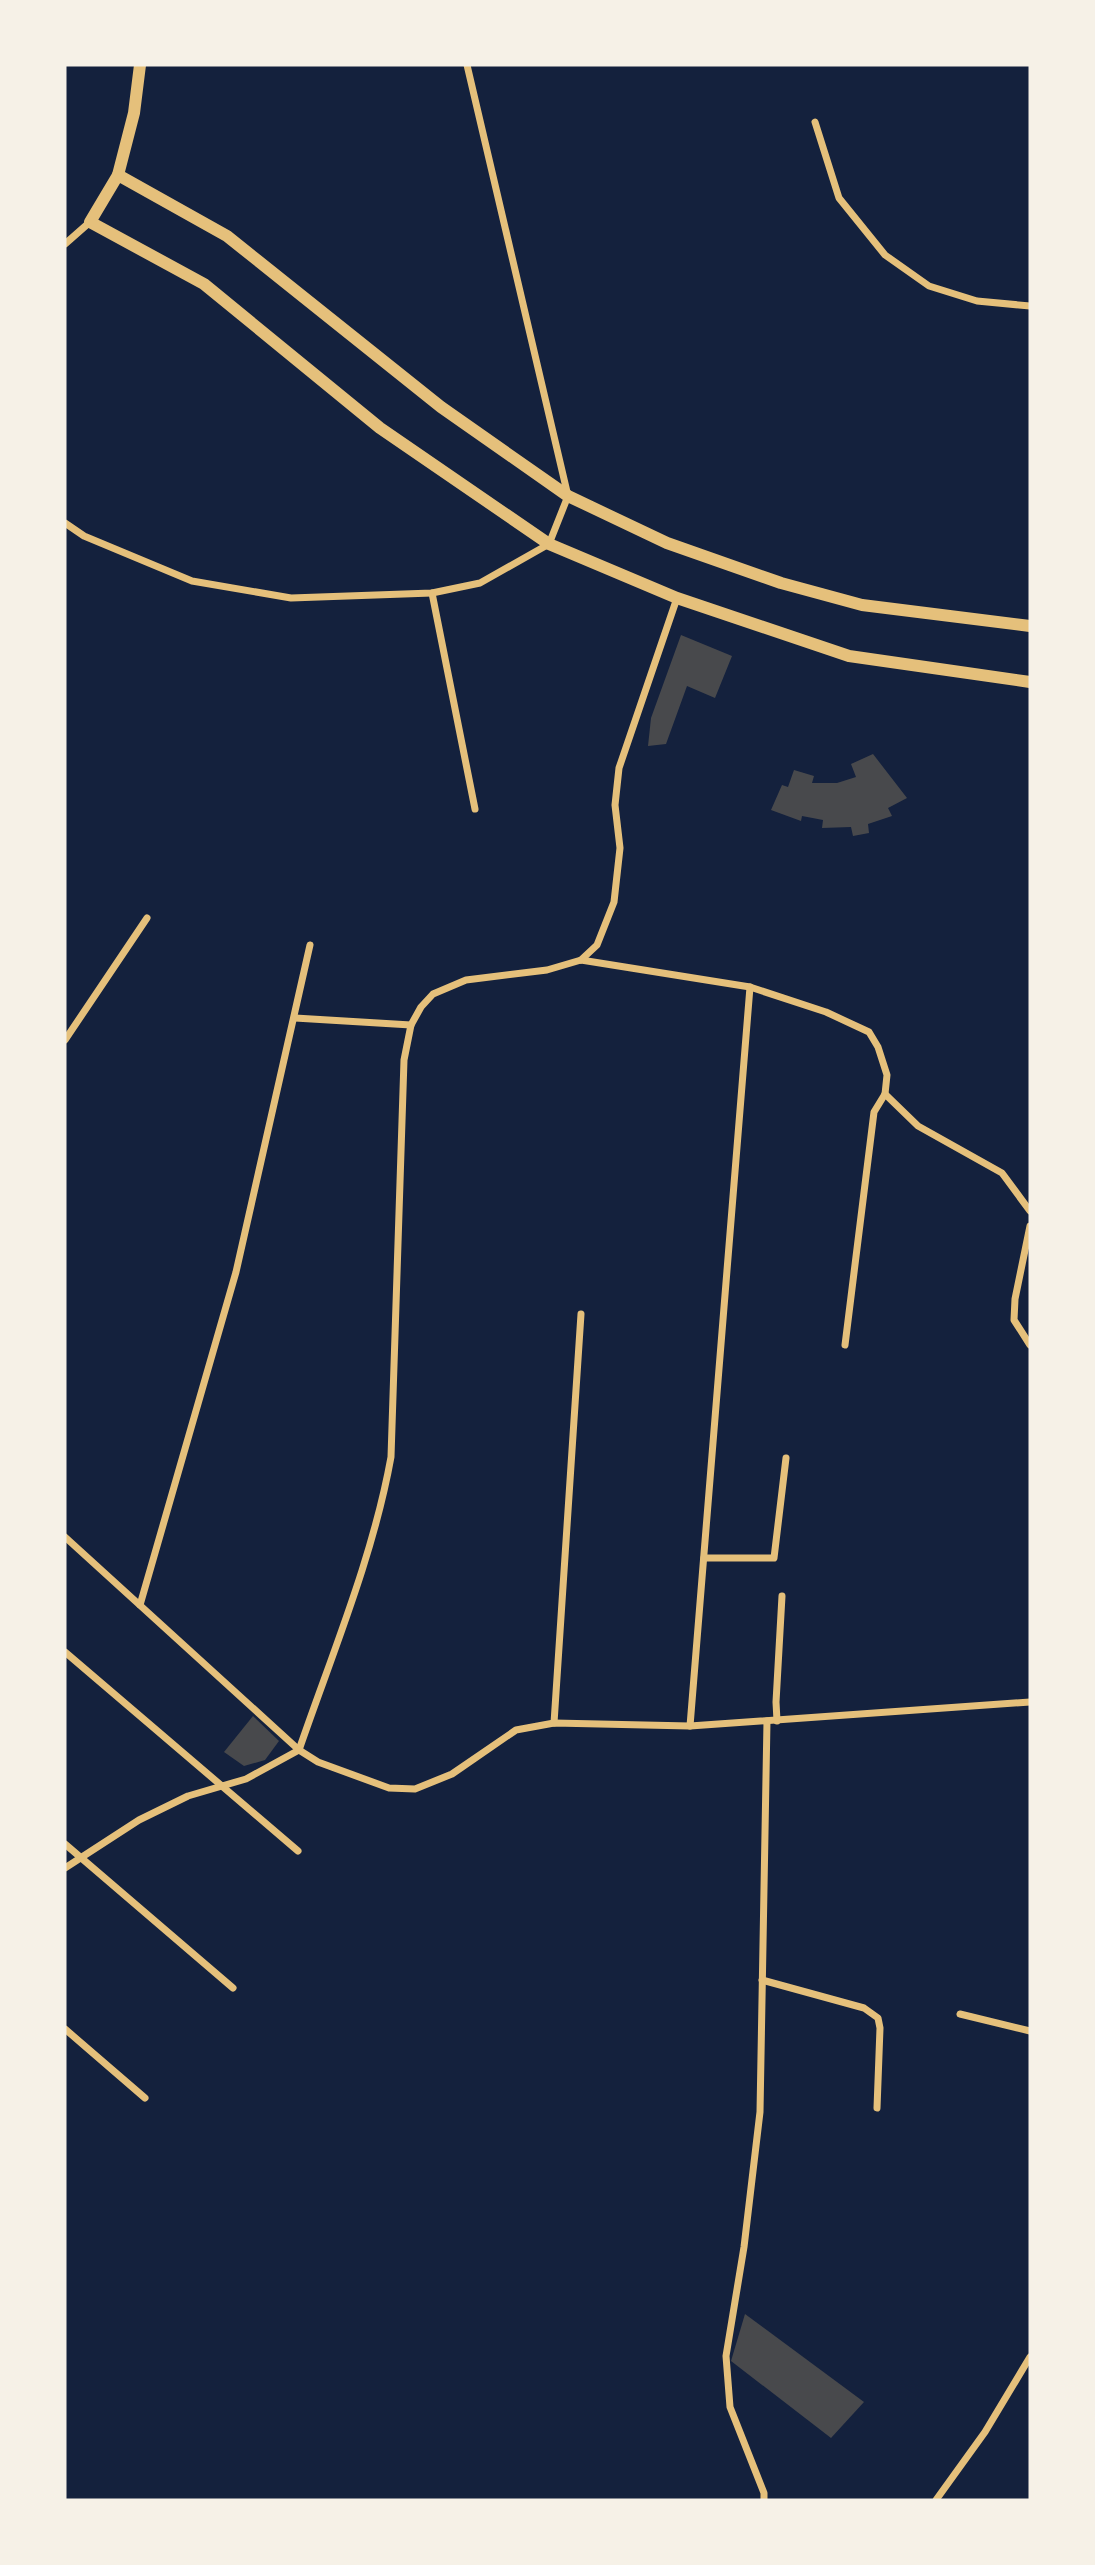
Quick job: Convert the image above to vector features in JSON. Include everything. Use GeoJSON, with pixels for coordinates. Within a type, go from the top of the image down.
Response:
{"type":"FeatureCollection","features":[{"type":"Feature","properties":{"kind":"main road"},"geometry":{"type":"LineString","coordinates":[[140,65],[134,113],[118,175],[90,222],[204,284],[380,428],[549,544],[677,598],[849,656],[1030,682]]}},
{"type":"Feature","properties":{"kind":"main road"},"geometry":{"type":"LineString","coordinates":[[118,175],[227,236],[441,407],[568,496],[667,543],[781,583],[862,605],[1030,626]]}},
{"type":"Feature","properties":{"kind":"street"},"geometry":{"type":"LineString","coordinates":[[65,523],[84,536],[192,581],[291,598],[432,593],[480,583],[549,544],[568,496],[467,65]]}},
{"type":"Feature","properties":{"kind":"street"},"geometry":{"type":"LineString","coordinates":[[815,122],[839,198],[885,255],[929,286],[977,301],[1030,306]]}},
{"type":"Feature","properties":{"kind":"street"},"geometry":{"type":"LineString","coordinates":[[65,244],[90,222]]}},
{"type":"Feature","properties":{"kind":"street"},"geometry":{"type":"LineString","coordinates":[[432,593],[474,809]]}},
{"type":"Feature","properties":{"kind":"street"},"geometry":{"type":"LineString","coordinates":[[581,960],[597,945],[614,901],[620,848],[615,805],[619,768],[677,598]]}},
{"type":"Feature","properties":{"kind":"street"},"geometry":{"type":"LineString","coordinates":[[65,1040],[147,918]]}},
{"type":"Feature","properties":{"kind":"street"},"geometry":{"type":"LineString","coordinates":[[140,1605],[236,1272],[310,945]]}},
{"type":"Feature","properties":{"kind":"street"},"geometry":{"type":"LineString","coordinates":[[65,1868],[139,1820],[188,1796],[246,1779],[299,1750],[353,1595],[384,1492],[390,1457],[404,1060],[411,1025],[421,1007],[433,994],[466,980],[547,970],[581,960],[750,987],[826,1012],[869,1032],[887,1075],[885,1094],[874,1112],[845,1345]]}},
{"type":"Feature","properties":{"kind":"street"},"geometry":{"type":"LineString","coordinates":[[690,1726],[750,987]]}},
{"type":"Feature","properties":{"kind":"street"},"geometry":{"type":"LineString","coordinates":[[295,1018],[411,1025]]}},
{"type":"Feature","properties":{"kind":"street"},"geometry":{"type":"LineString","coordinates":[[885,1094],[918,1126],[1002,1173],[1030,1211]]}},
{"type":"Feature","properties":{"kind":"street"},"geometry":{"type":"LineString","coordinates":[[1030,1226],[1015,1299],[1014,1320],[1030,1345]]}},
{"type":"Feature","properties":{"kind":"street"},"geometry":{"type":"LineString","coordinates":[[554,1723],[581,1314]]}},
{"type":"Feature","properties":{"kind":"street"},"geometry":{"type":"LineString","coordinates":[[704,1558],[774,1558],[786,1458]]}},
{"type":"Feature","properties":{"kind":"street"},"geometry":{"type":"LineString","coordinates":[[65,1537],[299,1750],[318,1762],[389,1788],[415,1789],[452,1774],[516,1730],[554,1723],[690,1726],[1030,1702]]}},
{"type":"Feature","properties":{"kind":"street"},"geometry":{"type":"LineString","coordinates":[[777,1721],[782,1596]]}},
{"type":"Feature","properties":{"kind":"street"},"geometry":{"type":"LineString","coordinates":[[65,1652],[298,1851]]}},
{"type":"Feature","properties":{"kind":"street"},"geometry":{"type":"LineString","coordinates":[[764,2500],[764,2493],[730,2407],[726,2356],[744,2247],[760,2112],[767,1721]]}},
{"type":"Feature","properties":{"kind":"street"},"geometry":{"type":"LineString","coordinates":[[65,1844],[233,1988]]}},
{"type":"Feature","properties":{"kind":"street"},"geometry":{"type":"LineString","coordinates":[[762,1980],[864,2008],[878,2018],[880,2028],[877,2108]]}},
{"type":"Feature","properties":{"kind":"street"},"geometry":{"type":"LineString","coordinates":[[960,2014],[1030,2031]]}},
{"type":"Feature","properties":{"kind":"street"},"geometry":{"type":"LineString","coordinates":[[65,2029],[145,2098]]}},
{"type":"Feature","properties":{"kind":"street"},"geometry":{"type":"LineString","coordinates":[[936,2500],[985,2432],[1030,2357]]}},
{"type":"Feature","properties":{"kind":"building"},"geometry":{"type":"Polygon","coordinates":[[[681,635],[732,656],[715,698],[687,686],[666,744],[648,746],[651,718],[681,635]]]}},
{"type":"Feature","properties":{"kind":"building"},"geometry":{"type":"Polygon","coordinates":[[[873,754],[907,798],[888,808],[892,816],[868,824],[869,833],[853,836],[851,827],[822,828],[823,820],[802,816],[801,821],[771,810],[782,785],[788,787],[794,770],[814,776],[812,783],[837,783],[856,777],[851,764],[873,754]]]}},
{"type":"Feature","properties":{"kind":"building"},"geometry":{"type":"Polygon","coordinates":[[[253,1716],[279,1741],[265,1760],[244,1766],[224,1752],[253,1716]]]}},
{"type":"Feature","properties":{"kind":"building"},"geometry":{"type":"Polygon","coordinates":[[[745,2314],[864,2402],[831,2438],[731,2361],[745,2314]]]}}]}
